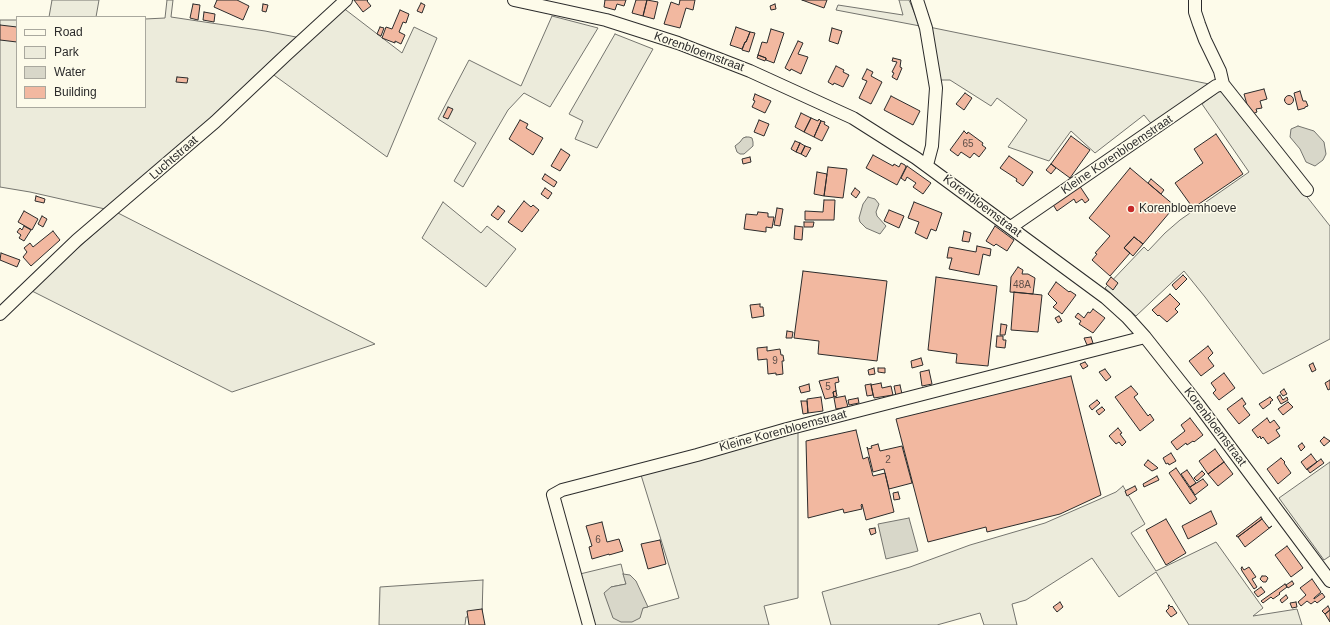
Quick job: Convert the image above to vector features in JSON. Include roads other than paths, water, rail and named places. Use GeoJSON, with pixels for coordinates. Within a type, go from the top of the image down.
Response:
{"type":"FeatureCollection","features":[{"type":"Feature","properties":{"kind":"street","name":"Luchtstraat"},"geometry":{"type":"LineString","coordinates":[[0,314],[77,240],[216,122],[346,0]]}},
{"type":"Feature","properties":{"kind":"street","name":"Korenbloemstraat"},"geometry":{"type":"LineString","coordinates":[[514,0],[606,20],[678,43],[750,71],[853,118],[927,165],[1106,298],[1127,317],[1145,337],[1202,410],[1330,581]]}},
{"type":"Feature","properties":{"kind":"street"},"geometry":{"type":"LineString","coordinates":[[917,0],[926,28],[936,88],[932,146],[927,165]]}},
{"type":"Feature","properties":{"kind":"street"},"geometry":{"type":"LineString","coordinates":[[1195,0],[1199,24],[1220,71],[1223,84],[1307,190]]}},
{"type":"Feature","properties":{"kind":"street","name":"Kleine Korenbloemstraat"},"geometry":{"type":"LineString","coordinates":[[1011,228],[1216,86],[1223,84]]}},
{"type":"Feature","properties":{"kind":"street","name":"Kleine Korenbloemstraat"},"geometry":{"type":"LineString","coordinates":[[588,625],[553,495],[562,490],[697,455],[787,429],[1145,337]]}},
{"type":"Feature","properties":{"kind":"water"},"geometry":{"type":"Polygon","coordinates":[[[1298,126],[1314,131],[1324,142],[1326,154],[1323,160],[1315,166],[1306,162],[1300,149],[1290,137],[1291,129],[1298,126]]]}},
{"type":"Feature","properties":{"kind":"water"},"geometry":{"type":"Polygon","coordinates":[[[746,137],[752,138],[753,146],[744,154],[740,154],[737,152],[735,146],[746,137]]]}},
{"type":"Feature","properties":{"kind":"water"},"geometry":{"type":"Polygon","coordinates":[[[868,197],[875,199],[879,204],[876,212],[877,216],[886,226],[880,234],[866,228],[860,222],[859,218],[863,204],[868,197]]]}},
{"type":"Feature","properties":{"kind":"water"},"geometry":{"type":"Polygon","coordinates":[[[909,518],[918,551],[886,559],[878,524],[909,518]]]}},
{"type":"Feature","properties":{"kind":"water"},"geometry":{"type":"Polygon","coordinates":[[[623,574],[630,575],[636,581],[648,607],[643,608],[640,618],[632,622],[621,622],[613,618],[604,593],[611,587],[626,584],[623,574]]]}},
{"type":"Feature","properties":{"kind":"place","name":"Korenbloemhoeve"},"geometry":{"type":"Point","coordinates":[1131,209]}}]}
